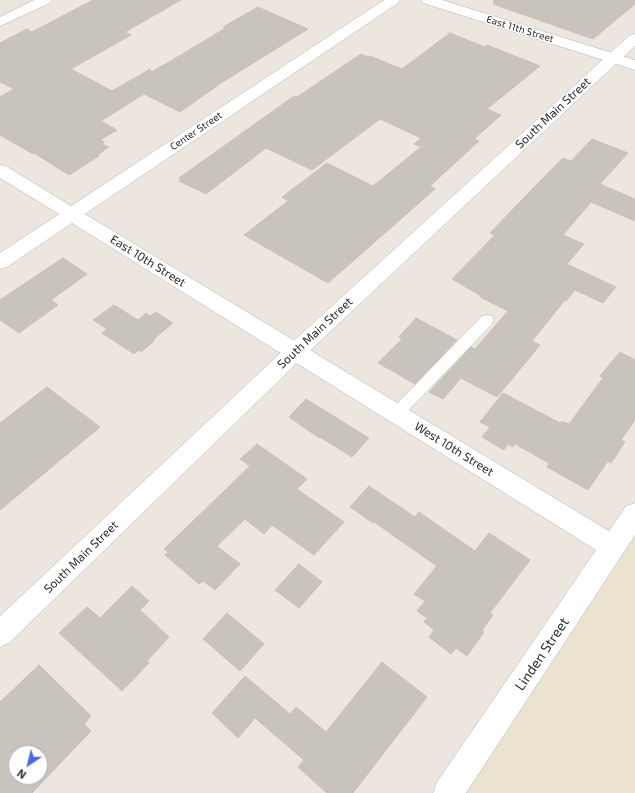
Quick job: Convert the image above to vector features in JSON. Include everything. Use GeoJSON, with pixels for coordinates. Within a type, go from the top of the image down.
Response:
{"type":"FeatureCollection","features":[{"type":"Feature","properties":{"kind":"street"},"geometry":{"type":"LineString","coordinates":[[0,22],[45,0]]}},
{"type":"Feature","properties":{"kind":"street","name":"Center Street"},"geometry":{"type":"LineString","coordinates":[[0,262],[393,0]]}},
{"type":"Feature","properties":{"kind":"street","name":"East 11th Street"},"geometry":{"type":"LineString","coordinates":[[428,0],[635,65]]}},
{"type":"Feature","properties":{"kind":"street","name":"South Main Street"},"geometry":{"type":"LineString","coordinates":[[0,634],[295,352],[635,38]]}},
{"type":"Feature","properties":{"kind":"street","name":"East 10th Street"},"geometry":{"type":"LineString","coordinates":[[0,170],[295,352]]}},
{"type":"Feature","properties":{"kind":"street","name":"West 10th Street"},"geometry":{"type":"LineString","coordinates":[[295,352],[613,547]]}},
{"type":"Feature","properties":{"kind":"street","name":"Linden Street"},"geometry":{"type":"LineString","coordinates":[[448,793],[635,514]]}},
{"type":"Feature","properties":{"kind":"lane"},"geometry":{"type":"LineString","coordinates":[[396,414],[487,320]]}},
{"type":"Feature","properties":{"kind":"shaded area"},"geometry":{"type":"Polygon","coordinates":[[[635,514],[635,793],[448,793],[635,514]]]}},
{"type":"Feature","properties":{"kind":"building"},"geometry":{"type":"Polygon","coordinates":[[[93,0],[181,0],[125,32],[131,35],[71,69],[112,91],[150,69],[151,72],[169,62],[225,28],[223,27],[258,7],[308,29],[221,83],[180,112],[144,94],[101,121],[117,130],[100,140],[104,142],[102,144],[109,147],[97,155],[99,156],[69,175],[34,153],[33,154],[0,135],[0,97],[14,89],[0,82],[0,43],[27,29],[32,32],[93,0]]]}},
{"type":"Feature","properties":{"kind":"building"},"geometry":{"type":"Polygon","coordinates":[[[494,0],[635,0],[635,4],[593,39],[493,4],[494,0]]]}},
{"type":"Feature","properties":{"kind":"building"},"geometry":{"type":"Polygon","coordinates":[[[450,33],[485,47],[487,45],[540,66],[487,109],[501,115],[474,139],[479,141],[430,186],[435,189],[328,283],[244,235],[288,201],[282,197],[327,163],[373,186],[421,147],[414,144],[421,138],[380,119],[312,170],[266,148],[206,194],[179,181],[181,179],[179,178],[294,96],[297,97],[361,54],[368,57],[370,56],[402,69],[450,33]]]}},
{"type":"Feature","properties":{"kind":"building"},"geometry":{"type":"Polygon","coordinates":[[[592,139],[628,153],[600,184],[635,199],[635,221],[591,202],[563,235],[584,244],[567,264],[616,287],[603,303],[575,290],[532,341],[540,345],[497,397],[461,378],[443,399],[429,392],[471,347],[475,349],[508,311],[480,297],[481,296],[452,279],[495,235],[490,233],[563,158],[571,161],[592,139]]]}},
{"type":"Feature","properties":{"kind":"building"},"geometry":{"type":"Polygon","coordinates":[[[63,258],[87,274],[51,300],[58,305],[19,333],[0,320],[0,300],[63,258]]]}},
{"type":"Feature","properties":{"kind":"building"},"geometry":{"type":"Polygon","coordinates":[[[114,305],[138,320],[146,313],[150,316],[156,312],[173,323],[141,352],[139,350],[134,354],[102,333],[107,329],[93,320],[114,305]]]}},
{"type":"Feature","properties":{"kind":"building"},"geometry":{"type":"Polygon","coordinates":[[[416,318],[457,340],[415,384],[378,363],[402,339],[399,337],[416,318]]]}},
{"type":"Feature","properties":{"kind":"building"},"geometry":{"type":"Polygon","coordinates":[[[620,352],[635,360],[635,420],[621,440],[625,442],[611,463],[608,461],[588,490],[547,467],[549,463],[515,444],[513,447],[508,444],[504,450],[482,437],[490,427],[480,422],[503,393],[560,423],[562,421],[569,424],[603,378],[600,376],[620,352]]]}},
{"type":"Feature","properties":{"kind":"building"},"geometry":{"type":"Polygon","coordinates":[[[47,387],[100,427],[0,510],[0,423],[47,387]]]}},
{"type":"Feature","properties":{"kind":"building"},"geometry":{"type":"Polygon","coordinates":[[[306,399],[369,438],[352,457],[320,437],[319,438],[289,417],[306,399]]]}},
{"type":"Feature","properties":{"kind":"building"},"geometry":{"type":"Polygon","coordinates":[[[257,444],[307,479],[297,489],[344,522],[314,555],[272,525],[264,534],[245,519],[217,546],[240,564],[215,590],[203,581],[199,584],[165,555],[168,552],[164,549],[250,466],[240,459],[257,444]]]}},
{"type":"Feature","properties":{"kind":"building"},"geometry":{"type":"Polygon","coordinates":[[[369,486],[415,517],[419,512],[475,551],[489,533],[530,560],[490,613],[493,615],[482,630],[484,632],[467,656],[456,648],[451,654],[429,637],[434,630],[424,622],[427,618],[417,611],[425,601],[414,594],[437,566],[350,507],[369,486]]]}},
{"type":"Feature","properties":{"kind":"building"},"geometry":{"type":"Polygon","coordinates":[[[299,564],[322,582],[299,608],[275,590],[299,564]]]}},
{"type":"Feature","properties":{"kind":"building"},"geometry":{"type":"Polygon","coordinates":[[[132,586],[149,601],[140,610],[169,637],[147,661],[149,663],[122,691],[59,633],[87,607],[100,618],[132,586]]]}},
{"type":"Feature","properties":{"kind":"building"},"geometry":{"type":"Polygon","coordinates":[[[227,613],[264,644],[240,671],[203,639],[227,613]]]}},
{"type":"Feature","properties":{"kind":"building"},"geometry":{"type":"Polygon","coordinates":[[[382,662],[427,697],[353,793],[327,793],[298,767],[304,760],[255,718],[238,738],[212,713],[245,676],[290,714],[296,707],[326,732],[382,662]]]}},
{"type":"Feature","properties":{"kind":"building"},"geometry":{"type":"Polygon","coordinates":[[[39,665],[91,716],[84,724],[91,731],[48,776],[48,745],[8,745],[8,785],[40,785],[32,793],[0,793],[0,702],[39,665]]]}}]}
